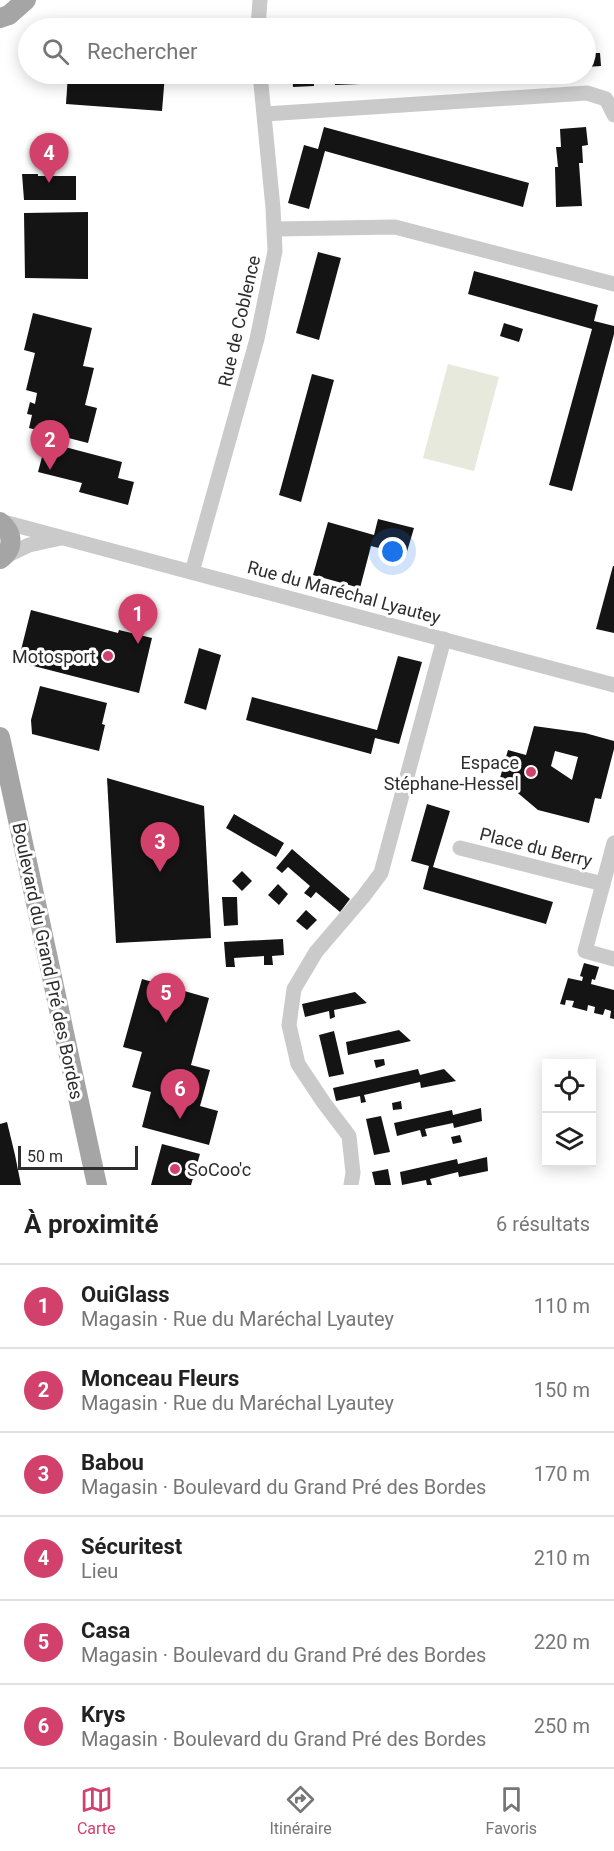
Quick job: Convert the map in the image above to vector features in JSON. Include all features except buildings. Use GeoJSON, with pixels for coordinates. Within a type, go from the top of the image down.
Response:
{"type":"FeatureCollection","features":[{"type":"Feature","properties":{"kind":"main road"},"geometry":{"type":"LineString","coordinates":[[0,18],[9,15],[26,0]]}},
{"type":"Feature","properties":{"kind":"main road"},"geometry":{"type":"LineString","coordinates":[[0,521],[6,526],[11,538],[8,552],[2,558]]}},
{"type":"Feature","properties":{"kind":"main road","name":"Boulevard du Grand Pré des Bordes"},"geometry":{"type":"LineString","coordinates":[[0,737],[97,1185]]}},
{"type":"Feature","properties":{"kind":"street"},"geometry":{"type":"LineString","coordinates":[[259,18],[260,0]]}},
{"type":"Feature","properties":{"kind":"street","name":"Rue de Coblence"},"geometry":{"type":"LineString","coordinates":[[192,572],[257,339],[275,251],[265,114],[260,95],[260,84]]}},
{"type":"Feature","properties":{"kind":"street"},"geometry":{"type":"LineString","coordinates":[[265,114],[587,93],[606,99],[614,115]]}},
{"type":"Feature","properties":{"kind":"street"},"geometry":{"type":"LineString","coordinates":[[275,229],[395,227],[614,284]]}},
{"type":"Feature","properties":{"kind":"street","name":"Rue du Maréchal Lyautey"},"geometry":{"type":"LineString","coordinates":[[0,521],[614,685]]}},
{"type":"Feature","properties":{"kind":"street","name":"Rue du Maréchal Lyautey"},"geometry":{"type":"LineString","coordinates":[[2,558],[29,545],[64,538]]}},
{"type":"Feature","properties":{"kind":"street"},"geometry":{"type":"LineString","coordinates":[[351,1185],[353,1173],[349,1136],[297,1064],[289,1025],[294,989],[316,952],[381,873],[444,639]]}},
{"type":"Feature","properties":{"kind":"street"},"geometry":{"type":"LineString","coordinates":[[614,843],[585,951],[614,958]]}},
{"type":"Feature","properties":{"kind":"street","name":"Place du Berry"},"geometry":{"type":"LineString","coordinates":[[460,848],[603,884]]}},
{"type":"Feature","properties":{"kind":"shaded area"},"geometry":{"type":"Polygon","coordinates":[[[448,364],[499,377],[474,471],[423,458],[448,364]]]}},
{"type":"Feature","properties":{"kind":"place","name":"Sécuritest"},"geometry":{"type":"Point","coordinates":[49,183]}},
{"type":"Feature","properties":{"kind":"place","name":"Monceau Fleurs"},"geometry":{"type":"Point","coordinates":[50,470]}},
{"type":"Feature","properties":{"kind":"place","name":"OuiGlass"},"geometry":{"type":"Point","coordinates":[138,644]}},
{"type":"Feature","properties":{"kind":"place","name":"Motosport"},"geometry":{"type":"Point","coordinates":[108,656]}},
{"type":"Feature","properties":{"kind":"place","name":"Espace Stéphane-Hessel"},"geometry":{"type":"Point","coordinates":[531,772]}},
{"type":"Feature","properties":{"kind":"place","name":"Babou"},"geometry":{"type":"Point","coordinates":[160,872]}},
{"type":"Feature","properties":{"kind":"place","name":"Casa"},"geometry":{"type":"Point","coordinates":[166,1023]}},
{"type":"Feature","properties":{"kind":"place","name":"Krys"},"geometry":{"type":"Point","coordinates":[180,1119]}},
{"type":"Feature","properties":{"kind":"place","name":"SoCoo'c"},"geometry":{"type":"Point","coordinates":[175,1169]}}]}
